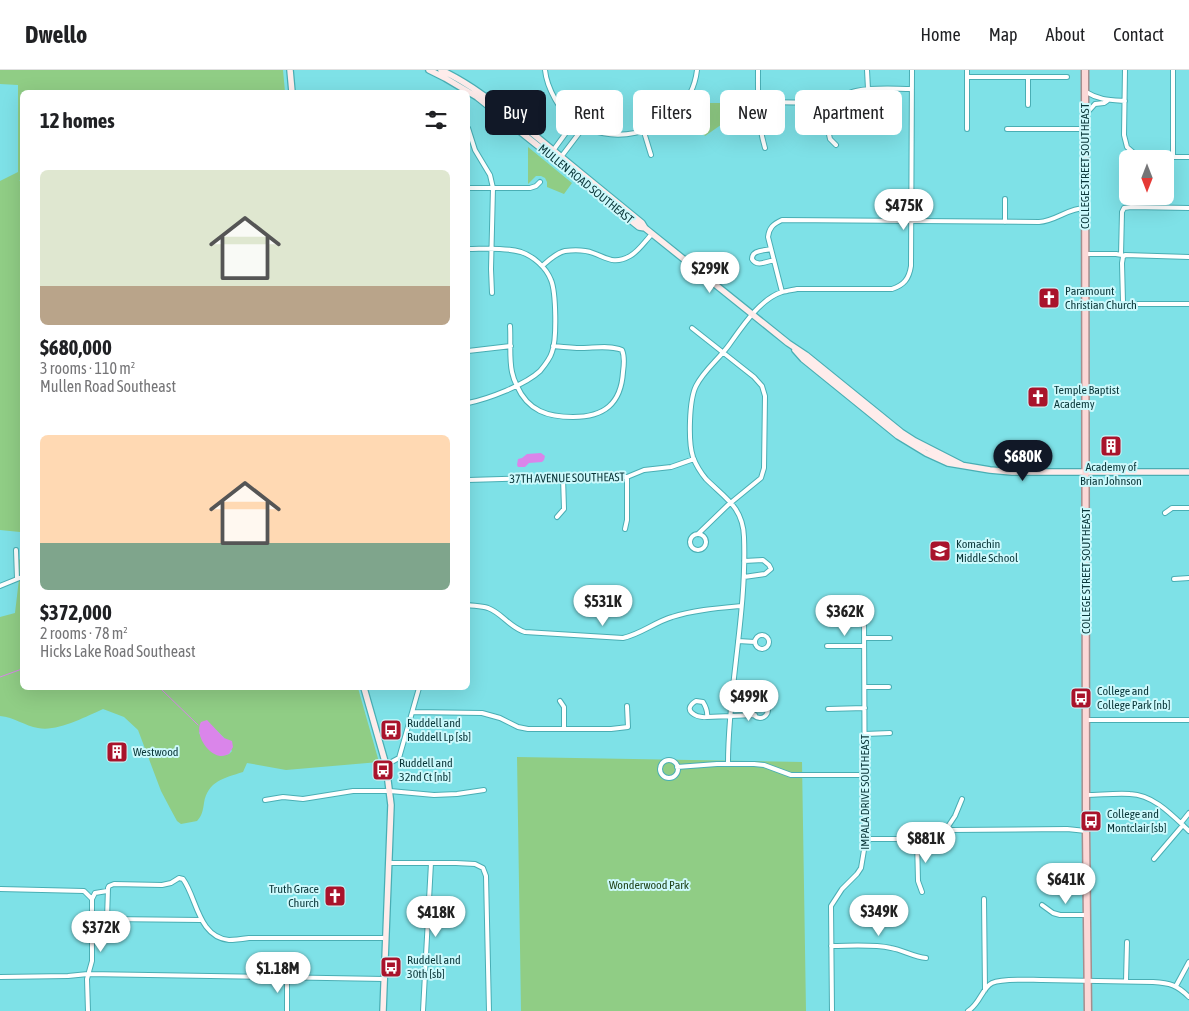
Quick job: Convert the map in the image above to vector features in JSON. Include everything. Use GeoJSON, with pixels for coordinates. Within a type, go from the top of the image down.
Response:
{"type":"FeatureCollection","features":[{"type":"Feature","properties":{"kind":"main road","name":"COLLEGE STREET SOUTHEAST"},"geometry":{"type":"LineString","coordinates":[[1086,70],[1086,831],[1088,1011]]}},
{"type":"Feature","properties":{"kind":"street"},"geometry":{"type":"LineString","coordinates":[[290,70],[292,90]]}},
{"type":"Feature","properties":{"kind":"street","name":"MULLEN ROAD SOUTHEAST"},"geometry":{"type":"LineString","coordinates":[[428,70],[465,90]]}},
{"type":"Feature","properties":{"kind":"street","name":"MULLEN ROAD SOUTHEAST"},"geometry":{"type":"LineString","coordinates":[[441,70],[483,94],[639,226],[645,228],[788,343],[915,441],[962,465],[1012,472],[1087,472]]}},
{"type":"Feature","properties":{"kind":"street"},"geometry":{"type":"LineString","coordinates":[[545,70],[550,89],[556,100]]}},
{"type":"Feature","properties":{"kind":"street"},"geometry":{"type":"LineString","coordinates":[[691,90],[697,70]]}},
{"type":"Feature","properties":{"kind":"street"},"geometry":{"type":"LineString","coordinates":[[758,70],[758,90]]}},
{"type":"Feature","properties":{"kind":"street"},"geometry":{"type":"LineString","coordinates":[[867,70],[868,89]]}},
{"type":"Feature","properties":{"kind":"street"},"geometry":{"type":"LineString","coordinates":[[728,763],[730,716],[744,577],[743,529],[739,516],[731,503],[706,479],[694,459],[691,447],[690,409],[692,395],[702,376],[753,314],[768,300],[782,292],[797,289],[892,289],[907,280],[910,274],[912,70]]}},
{"type":"Feature","properties":{"kind":"street"},"geometry":{"type":"LineString","coordinates":[[967,70],[967,129]]}},
{"type":"Feature","properties":{"kind":"street"},"geometry":{"type":"LineString","coordinates":[[1126,70],[1124,135],[1127,147],[1130,150]]}},
{"type":"Feature","properties":{"kind":"street"},"geometry":{"type":"LineString","coordinates":[[1174,70],[1174,150]]}},
{"type":"Feature","properties":{"kind":"street"},"geometry":{"type":"LineString","coordinates":[[967,77],[1067,77]]}},
{"type":"Feature","properties":{"kind":"street"},"geometry":{"type":"LineString","coordinates":[[1028,77],[1028,105]]}},
{"type":"Feature","properties":{"kind":"street"},"geometry":{"type":"LineString","coordinates":[[861,90],[912,89]]}},
{"type":"Feature","properties":{"kind":"street"},"geometry":{"type":"LineString","coordinates":[[1086,92],[1095,98],[1107,101],[1125,101]]}},
{"type":"Feature","properties":{"kind":"street","name":"MULLEN ROAD SOUTHEAST"},"geometry":{"type":"LineString","coordinates":[[470,93],[552,152]]}},
{"type":"Feature","properties":{"kind":"street"},"geometry":{"type":"LineString","coordinates":[[1086,114],[1095,104],[1107,101]]}},
{"type":"Feature","properties":{"kind":"street"},"geometry":{"type":"LineString","coordinates":[[1007,129],[1085,129]]}},
{"type":"Feature","properties":{"kind":"street"},"geometry":{"type":"LineString","coordinates":[[470,134],[475,150],[490,175],[493,188],[492,293]]}},
{"type":"Feature","properties":{"kind":"street"},"geometry":{"type":"LineString","coordinates":[[552,152],[564,135]]}},
{"type":"Feature","properties":{"kind":"street"},"geometry":{"type":"LineString","coordinates":[[559,158],[578,135]]}},
{"type":"Feature","properties":{"kind":"street"},"geometry":{"type":"LineString","coordinates":[[645,135],[651,154]]}},
{"type":"Feature","properties":{"kind":"street"},"geometry":{"type":"LineString","coordinates":[[761,135],[765,148]]}},
{"type":"Feature","properties":{"kind":"street"},"geometry":{"type":"LineString","coordinates":[[829,135],[836,146]]}},
{"type":"Feature","properties":{"kind":"street"},"geometry":{"type":"LineString","coordinates":[[1174,157],[1189,157]]}},
{"type":"Feature","properties":{"kind":"street"},"geometry":{"type":"LineString","coordinates":[[470,188],[530,188],[540,182]]}},
{"type":"Feature","properties":{"kind":"street"},"geometry":{"type":"LineString","coordinates":[[1005,199],[1005,222]]}},
{"type":"Feature","properties":{"kind":"street"},"geometry":{"type":"LineString","coordinates":[[782,292],[768,237],[769,231],[774,224],[782,220],[911,222],[1047,221],[1077,208],[1085,208]]}},
{"type":"Feature","properties":{"kind":"street"},"geometry":{"type":"LineString","coordinates":[[1189,208],[1124,208],[1122,212],[1123,302],[1127,304],[1189,304]]}},
{"type":"Feature","properties":{"kind":"street"},"geometry":{"type":"LineString","coordinates":[[542,266],[558,254],[566,251],[584,251],[607,260],[622,259],[634,253],[652,234]]}},
{"type":"Feature","properties":{"kind":"street"},"geometry":{"type":"LineString","coordinates":[[470,249],[507,250],[521,252],[533,258],[542,266],[551,279],[554,288],[555,311],[553,346],[548,361],[541,370],[532,378],[517,385],[470,403]]}},
{"type":"Feature","properties":{"kind":"street"},"geometry":{"type":"LineString","coordinates":[[771,249],[755,253],[752,255],[752,259],[754,263],[758,264],[774,260]]}},
{"type":"Feature","properties":{"kind":"street"},"geometry":{"type":"LineString","coordinates":[[1085,254],[1189,256]]}},
{"type":"Feature","properties":{"kind":"street"},"geometry":{"type":"LineString","coordinates":[[510,326],[512,373],[523,396],[536,410],[556,416],[585,417],[595,415],[613,402],[620,392],[622,384],[624,355],[622,350],[617,348],[553,346]]}},
{"type":"Feature","properties":{"kind":"street"},"geometry":{"type":"LineString","coordinates":[[692,328],[754,377],[762,386],[764,396],[764,471],[760,478],[698,534],[693,535],[690,541],[692,547],[697,549],[701,548],[705,543],[704,536],[698,534]]}},
{"type":"Feature","properties":{"kind":"street"},"geometry":{"type":"LineString","coordinates":[[470,351],[511,346]]}},
{"type":"Feature","properties":{"kind":"street","name":"37TH AVENUE SOUTHEAST"},"geometry":{"type":"LineString","coordinates":[[470,480],[627,477],[644,470],[671,467],[694,459]]}},
{"type":"Feature","properties":{"kind":"street"},"geometry":{"type":"LineString","coordinates":[[1087,472],[1189,472]]}},
{"type":"Feature","properties":{"kind":"street"},"geometry":{"type":"LineString","coordinates":[[557,517],[564,509],[563,477]]}},
{"type":"Feature","properties":{"kind":"street"},"geometry":{"type":"LineString","coordinates":[[625,529],[627,520],[627,477]]}},
{"type":"Feature","properties":{"kind":"street"},"geometry":{"type":"LineString","coordinates":[[1164,512],[1172,508],[1189,508]]}},
{"type":"Feature","properties":{"kind":"street"},"geometry":{"type":"LineString","coordinates":[[16,550],[17,579]]}},
{"type":"Feature","properties":{"kind":"street"},"geometry":{"type":"LineString","coordinates":[[744,562],[763,560],[769,565],[770,569],[765,574],[744,577]]}},
{"type":"Feature","properties":{"kind":"street"},"geometry":{"type":"LineString","coordinates":[[0,586],[20,578]]}},
{"type":"Feature","properties":{"kind":"street"},"geometry":{"type":"LineString","coordinates":[[1174,579],[1189,578]]}},
{"type":"Feature","properties":{"kind":"street"},"geometry":{"type":"LineString","coordinates":[[470,605],[489,608],[516,630],[525,632],[622,638],[637,634],[659,622],[682,613],[741,606]]}},
{"type":"Feature","properties":{"kind":"street","name":"IMPALA DRIVE SOUTHEAST"},"geometry":{"type":"LineString","coordinates":[[832,1011],[831,906],[842,889],[861,868],[864,860],[866,839],[864,622]]}},
{"type":"Feature","properties":{"kind":"street"},"geometry":{"type":"LineString","coordinates":[[864,638],[890,638]]}},
{"type":"Feature","properties":{"kind":"street"},"geometry":{"type":"LineString","coordinates":[[738,640],[755,642]]}},
{"type":"Feature","properties":{"kind":"street"},"geometry":{"type":"LineString","coordinates":[[827,646],[864,646]]}},
{"type":"Feature","properties":{"kind":"street"},"geometry":{"type":"LineString","coordinates":[[865,687],[889,687]]}},
{"type":"Feature","properties":{"kind":"street"},"geometry":{"type":"LineString","coordinates":[[365,690],[386,765],[390,791],[391,824],[384,1011]]}},
{"type":"Feature","properties":{"kind":"street"},"geometry":{"type":"LineString","coordinates":[[386,765],[399,758],[418,690]]}},
{"type":"Feature","properties":{"kind":"street"},"geometry":{"type":"LineString","coordinates":[[560,701],[564,707],[564,729]]}},
{"type":"Feature","properties":{"kind":"street"},"geometry":{"type":"LineString","coordinates":[[707,717],[707,711],[702,702],[696,701],[692,703],[690,710],[692,713],[696,716],[707,717],[755,715],[760,717],[766,715],[768,708],[766,704],[762,702],[755,704],[753,709],[755,715]]}},
{"type":"Feature","properties":{"kind":"street"},"geometry":{"type":"LineString","coordinates":[[413,712],[482,713],[524,728],[611,729],[628,727],[627,706]]}},
{"type":"Feature","properties":{"kind":"street"},"geometry":{"type":"LineString","coordinates":[[828,709],[865,708]]}},
{"type":"Feature","properties":{"kind":"street"},"geometry":{"type":"LineString","coordinates":[[1086,720],[1189,720]]}},
{"type":"Feature","properties":{"kind":"street"},"geometry":{"type":"LineString","coordinates":[[865,734],[890,734]]}},
{"type":"Feature","properties":{"kind":"street"},"geometry":{"type":"LineString","coordinates":[[667,760],[675,762],[678,767],[675,775],[670,778],[660,772],[661,766],[667,760]]}},
{"type":"Feature","properties":{"kind":"street"},"geometry":{"type":"LineString","coordinates":[[678,767],[728,763],[754,764],[764,765],[791,775],[865,775]]}},
{"type":"Feature","properties":{"kind":"street"},"geometry":{"type":"LineString","coordinates":[[265,800],[283,797],[304,799],[353,791],[390,791],[434,795],[484,790]]}},
{"type":"Feature","properties":{"kind":"street"},"geometry":{"type":"LineString","coordinates":[[1086,795],[1130,794],[1150,799],[1160,805],[1189,831]]}},
{"type":"Feature","properties":{"kind":"street"},"geometry":{"type":"LineString","coordinates":[[945,831],[955,816],[962,799]]}},
{"type":"Feature","properties":{"kind":"street"},"geometry":{"type":"LineString","coordinates":[[1154,859],[1189,814]]}},
{"type":"Feature","properties":{"kind":"street"},"geometry":{"type":"LineString","coordinates":[[866,839],[917,839],[952,830],[1067,829],[1086,831]]}},
{"type":"Feature","properties":{"kind":"street"},"geometry":{"type":"LineString","coordinates":[[917,839],[918,881],[922,892]]}},
{"type":"Feature","properties":{"kind":"street"},"geometry":{"type":"LineString","coordinates":[[389,862],[475,864],[483,868],[486,876],[489,1011]]}},
{"type":"Feature","properties":{"kind":"street"},"geometry":{"type":"LineString","coordinates":[[423,1011],[431,863]]}},
{"type":"Feature","properties":{"kind":"street"},"geometry":{"type":"LineString","coordinates":[[201,920],[107,919],[107,891],[112,884],[167,884],[181,878],[201,920],[214,934],[228,940],[249,938],[386,938]]}},
{"type":"Feature","properties":{"kind":"street"},"geometry":{"type":"LineString","coordinates":[[0,889],[84,891],[92,899]]}},
{"type":"Feature","properties":{"kind":"street"},"geometry":{"type":"LineString","coordinates":[[88,1011],[87,979],[92,961],[92,899],[95,893],[107,891]]}},
{"type":"Feature","properties":{"kind":"street"},"geometry":{"type":"LineString","coordinates":[[984,899],[985,990]]}},
{"type":"Feature","properties":{"kind":"street"},"geometry":{"type":"LineString","coordinates":[[1042,905],[1052,913],[1060,915],[1087,915]]}},
{"type":"Feature","properties":{"kind":"street"},"geometry":{"type":"LineString","coordinates":[[1126,981],[1127,942]]}},
{"type":"Feature","properties":{"kind":"street"},"geometry":{"type":"LineString","coordinates":[[831,946],[889,947],[926,958]]}},
{"type":"Feature","properties":{"kind":"street"},"geometry":{"type":"LineString","coordinates":[[1176,986],[1189,962]]}},
{"type":"Feature","properties":{"kind":"street"},"geometry":{"type":"LineString","coordinates":[[0,978],[88,974],[385,978]]}},
{"type":"Feature","properties":{"kind":"street"},"geometry":{"type":"LineString","coordinates":[[287,977],[287,1011]]}},
{"type":"Feature","properties":{"kind":"street"},"geometry":{"type":"LineString","coordinates":[[968,1011],[973,1008],[992,983],[1017,980],[1167,983],[1176,986],[1189,997]]}},
{"type":"Feature","properties":{"kind":"green space"},"geometry":{"type":"Polygon","coordinates":[[[0,70],[283,70],[285,90],[20,90],[20,532],[0,530],[0,181],[18,172],[18,85],[0,84],[0,70]]]}},
{"type":"Feature","properties":{"kind":"green space"},"geometry":{"type":"Polygon","coordinates":[[[710,103],[720,103],[720,126],[710,133],[710,103]]]}},
{"type":"Feature","properties":{"kind":"green space"},"geometry":{"type":"Polygon","coordinates":[[[528,147],[572,183],[564,194],[547,187],[545,178],[541,176],[536,176],[528,184],[528,147]]]}},
{"type":"Feature","properties":{"kind":"green space"},"geometry":{"type":"Polygon","coordinates":[[[20,559],[20,690],[359,690],[379,762],[286,770],[247,763],[243,772],[229,776],[213,785],[206,796],[201,815],[197,821],[181,824],[177,821],[161,791],[138,730],[124,717],[103,709],[71,723],[46,729],[33,727],[0,716],[0,617],[15,613],[20,559]],[[207,721],[199,733],[220,756],[229,754],[232,751],[224,738],[207,721]]]}},
{"type":"Feature","properties":{"kind":"green space","name":"Wonderwood Park"},"geometry":{"type":"Polygon","coordinates":[[[517,757],[802,762],[806,1011],[521,1011],[517,757]]]}},
{"type":"Feature","properties":{"kind":"shaded area"},"geometry":{"type":"Polygon","coordinates":[[[541,453],[545,456],[542,462],[529,463],[525,467],[518,467],[518,459],[527,454],[541,453]]]}},
{"type":"Feature","properties":{"kind":"shaded area"},"geometry":{"type":"Polygon","coordinates":[[[207,720],[224,738],[232,741],[233,747],[229,754],[216,755],[203,743],[199,727],[201,722],[207,720]]]}},
{"type":"Feature","properties":{"kind":"waterway"},"geometry":{"type":"LineString","coordinates":[[0,677],[20,670]]}},
{"type":"Feature","properties":{"kind":"waterway"},"geometry":{"type":"LineString","coordinates":[[162,690],[198,725]]}},
{"type":"Feature","properties":{"kind":"place","name":"Paramount Christian Church"},"geometry":{"type":"Point","coordinates":[1049,298]}},
{"type":"Feature","properties":{"kind":"place","name":"Temple Baptist Academy"},"geometry":{"type":"Point","coordinates":[1038,397]}},
{"type":"Feature","properties":{"kind":"place","name":"Academy of Brian Johnson"},"geometry":{"type":"Point","coordinates":[1111,446]}},
{"type":"Feature","properties":{"kind":"place","name":"Komachin Middle School"},"geometry":{"type":"Point","coordinates":[940,551]}},
{"type":"Feature","properties":{"kind":"place","name":"College and College Park [nb]"},"geometry":{"type":"Point","coordinates":[1081,698]}},
{"type":"Feature","properties":{"kind":"place","name":"Ruddell and Ruddell Lp [sb]"},"geometry":{"type":"Point","coordinates":[391,730]}},
{"type":"Feature","properties":{"kind":"place","name":"Westwood"},"geometry":{"type":"Point","coordinates":[117,752]}},
{"type":"Feature","properties":{"kind":"place","name":"Ruddell and 32nd Ct [nb]"},"geometry":{"type":"Point","coordinates":[383,770]}},
{"type":"Feature","properties":{"kind":"place","name":"College and Montclair [sb]"},"geometry":{"type":"Point","coordinates":[1091,821]}},
{"type":"Feature","properties":{"kind":"place","name":"Truth Grace Church"},"geometry":{"type":"Point","coordinates":[335,896]}},
{"type":"Feature","properties":{"kind":"place","name":"Ruddell and 30th [sb]"},"geometry":{"type":"Point","coordinates":[391,967]}}]}
